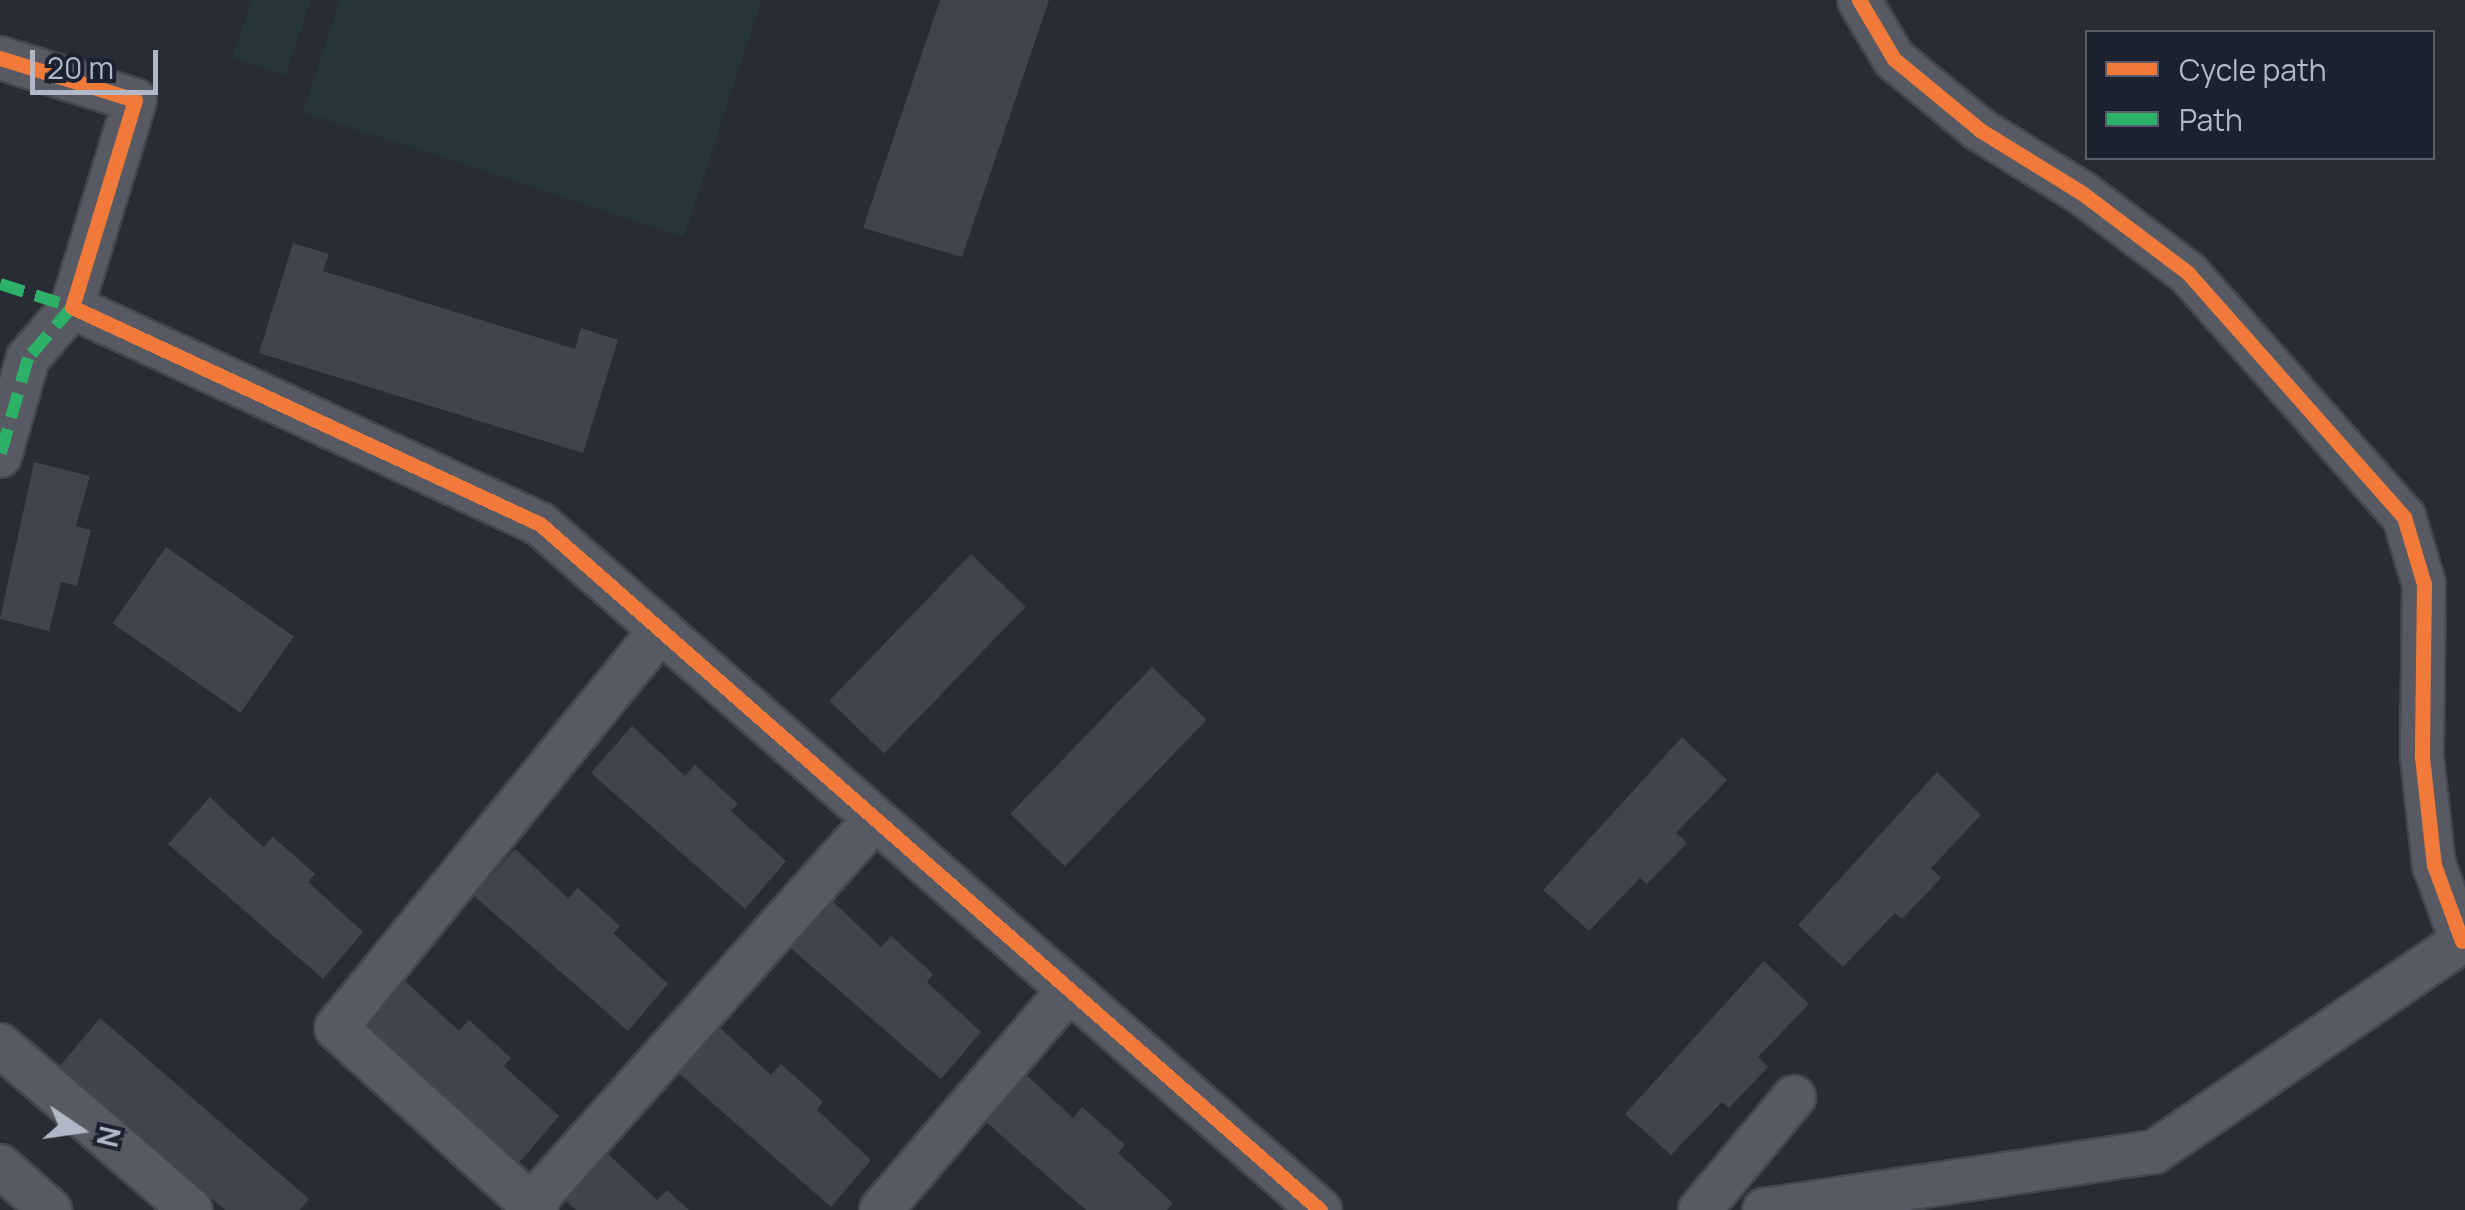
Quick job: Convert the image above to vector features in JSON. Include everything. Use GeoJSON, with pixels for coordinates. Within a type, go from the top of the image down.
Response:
{"type":"FeatureCollection","features":[{"type":"Feature","properties":{"kind":"street"},"geometry":{"type":"LineString","coordinates":[[1764,1210],[2154,1152],[2464,940],[2434,864],[2422,758],[2424,584],[2404,517],[2188,273],[2082,193],[1980,130],[1894,59],[1858,0]]}},
{"type":"Feature","properties":{"kind":"street"},"geometry":{"type":"LineString","coordinates":[[0,58],[135,100],[72,307],[28,358],[0,456]]}},
{"type":"Feature","properties":{"kind":"street"},"geometry":{"type":"LineString","coordinates":[[72,307],[540,524],[1320,1210]]}},
{"type":"Feature","properties":{"kind":"street"},"geometry":{"type":"LineString","coordinates":[[661,630],[336,1028],[534,1207],[875,819]]}},
{"type":"Feature","properties":{"kind":"street"},"geometry":{"type":"LineString","coordinates":[[881,1210],[1069,990]]}},
{"type":"Feature","properties":{"kind":"street"},"geometry":{"type":"LineString","coordinates":[[0,1046],[183,1208]]}},
{"type":"Feature","properties":{"kind":"street"},"geometry":{"type":"LineString","coordinates":[[1700,1210],[1794,1097]]}},
{"type":"Feature","properties":{"kind":"street"},"geometry":{"type":"LineString","coordinates":[[0,1166],[50,1210]]}},
{"type":"Feature","properties":{"kind":"shaded area"},"geometry":{"type":"Polygon","coordinates":[[[252,0],[311,0],[285,76],[232,58],[252,0]]]}},
{"type":"Feature","properties":{"kind":"shaded area"},"geometry":{"type":"Polygon","coordinates":[[[340,0],[762,0],[684,237],[303,112],[340,0]]]}},
{"type":"Feature","properties":{"kind":"building"},"geometry":{"type":"Polygon","coordinates":[[[940,0],[1049,0],[962,257],[863,228],[940,0]]]}},
{"type":"Feature","properties":{"kind":"building"},"geometry":{"type":"Polygon","coordinates":[[[293,243],[329,254],[323,271],[575,349],[581,328],[618,340],[583,453],[259,353],[293,243]]]}},
{"type":"Feature","properties":{"kind":"building"},"geometry":{"type":"Polygon","coordinates":[[[34,462],[90,476],[76,526],[91,530],[77,586],[61,582],[49,631],[0,619],[34,462]]]}},
{"type":"Feature","properties":{"kind":"building"},"geometry":{"type":"Polygon","coordinates":[[[166,547],[294,636],[240,713],[113,623],[166,547]]]}},
{"type":"Feature","properties":{"kind":"building"},"geometry":{"type":"Polygon","coordinates":[[[971,554],[1026,607],[884,754],[829,701],[971,554]]]}},
{"type":"Feature","properties":{"kind":"building"},"geometry":{"type":"Polygon","coordinates":[[[1152,667],[1207,720],[1065,867],[1010,814],[1152,667]]]}},
{"type":"Feature","properties":{"kind":"building"},"geometry":{"type":"Polygon","coordinates":[[[632,726],[685,776],[695,765],[738,804],[731,811],[786,861],[745,909],[591,773],[632,726]]]}},
{"type":"Feature","properties":{"kind":"building"},"geometry":{"type":"Polygon","coordinates":[[[1682,737],[1727,780],[1676,833],[1687,843],[1647,884],[1640,878],[1589,931],[1543,890],[1682,737]]]}},
{"type":"Feature","properties":{"kind":"building"},"geometry":{"type":"Polygon","coordinates":[[[1937,772],[1981,815],[1931,868],[1941,878],[1902,919],[1895,913],[1843,967],[1798,925],[1937,772]]]}},
{"type":"Feature","properties":{"kind":"building"},"geometry":{"type":"Polygon","coordinates":[[[210,797],[263,847],[273,837],[315,874],[308,882],[363,932],[323,979],[168,844],[210,797]]]}},
{"type":"Feature","properties":{"kind":"building"},"geometry":{"type":"Polygon","coordinates":[[[515,849],[568,898],[578,888],[620,926],[613,933],[668,984],[628,1031],[473,895],[515,849]]]}},
{"type":"Feature","properties":{"kind":"building"},"geometry":{"type":"Polygon","coordinates":[[[828,897],[881,947],[891,936],[933,974],[927,982],[981,1032],[941,1079],[786,944],[828,897]]]}},
{"type":"Feature","properties":{"kind":"building"},"geometry":{"type":"Polygon","coordinates":[[[1764,961],[1809,1004],[1758,1057],[1768,1067],[1729,1108],[1722,1102],[1671,1155],[1625,1114],[1764,961]]]}},
{"type":"Feature","properties":{"kind":"building"},"geometry":{"type":"Polygon","coordinates":[[[405,981],[459,1031],[469,1020],[511,1058],[504,1066],[559,1116],[519,1163],[363,1028],[405,981]]]}},
{"type":"Feature","properties":{"kind":"building"},"geometry":{"type":"Polygon","coordinates":[[[100,1018],[309,1199],[300,1210],[225,1210],[59,1067],[100,1018]]]}},
{"type":"Feature","properties":{"kind":"building"},"geometry":{"type":"Polygon","coordinates":[[[717,1025],[771,1075],[781,1064],[823,1102],[817,1110],[871,1160],[831,1207],[676,1071],[717,1025]]]}},
{"type":"Feature","properties":{"kind":"building"},"geometry":{"type":"Polygon","coordinates":[[[1019,1068],[1073,1118],[1082,1107],[1125,1145],[1118,1153],[1173,1203],[1167,1210],[1086,1210],[978,1115],[1019,1068]]]}},
{"type":"Feature","properties":{"kind":"building"},"geometry":{"type":"Polygon","coordinates":[[[604,1150],[657,1200],[667,1190],[689,1210],[576,1210],[561,1197],[604,1150]]]}},
{"type":"Feature","properties":{"kind":"marked path"},"geometry":{"type":"LineString","coordinates":[[0,284],[72,307],[28,358],[0,456]]}},
{"type":"Feature","properties":{"kind":"cycle path"},"geometry":{"type":"LineString","coordinates":[[1859,0],[1894,59],[1980,130],[2082,193],[2188,273],[2404,517],[2424,584],[2422,757],[2434,865],[2462,941]]}},
{"type":"Feature","properties":{"kind":"cycle path"},"geometry":{"type":"LineString","coordinates":[[0,58],[135,100],[72,307],[540,524],[1320,1210]]}}]}
